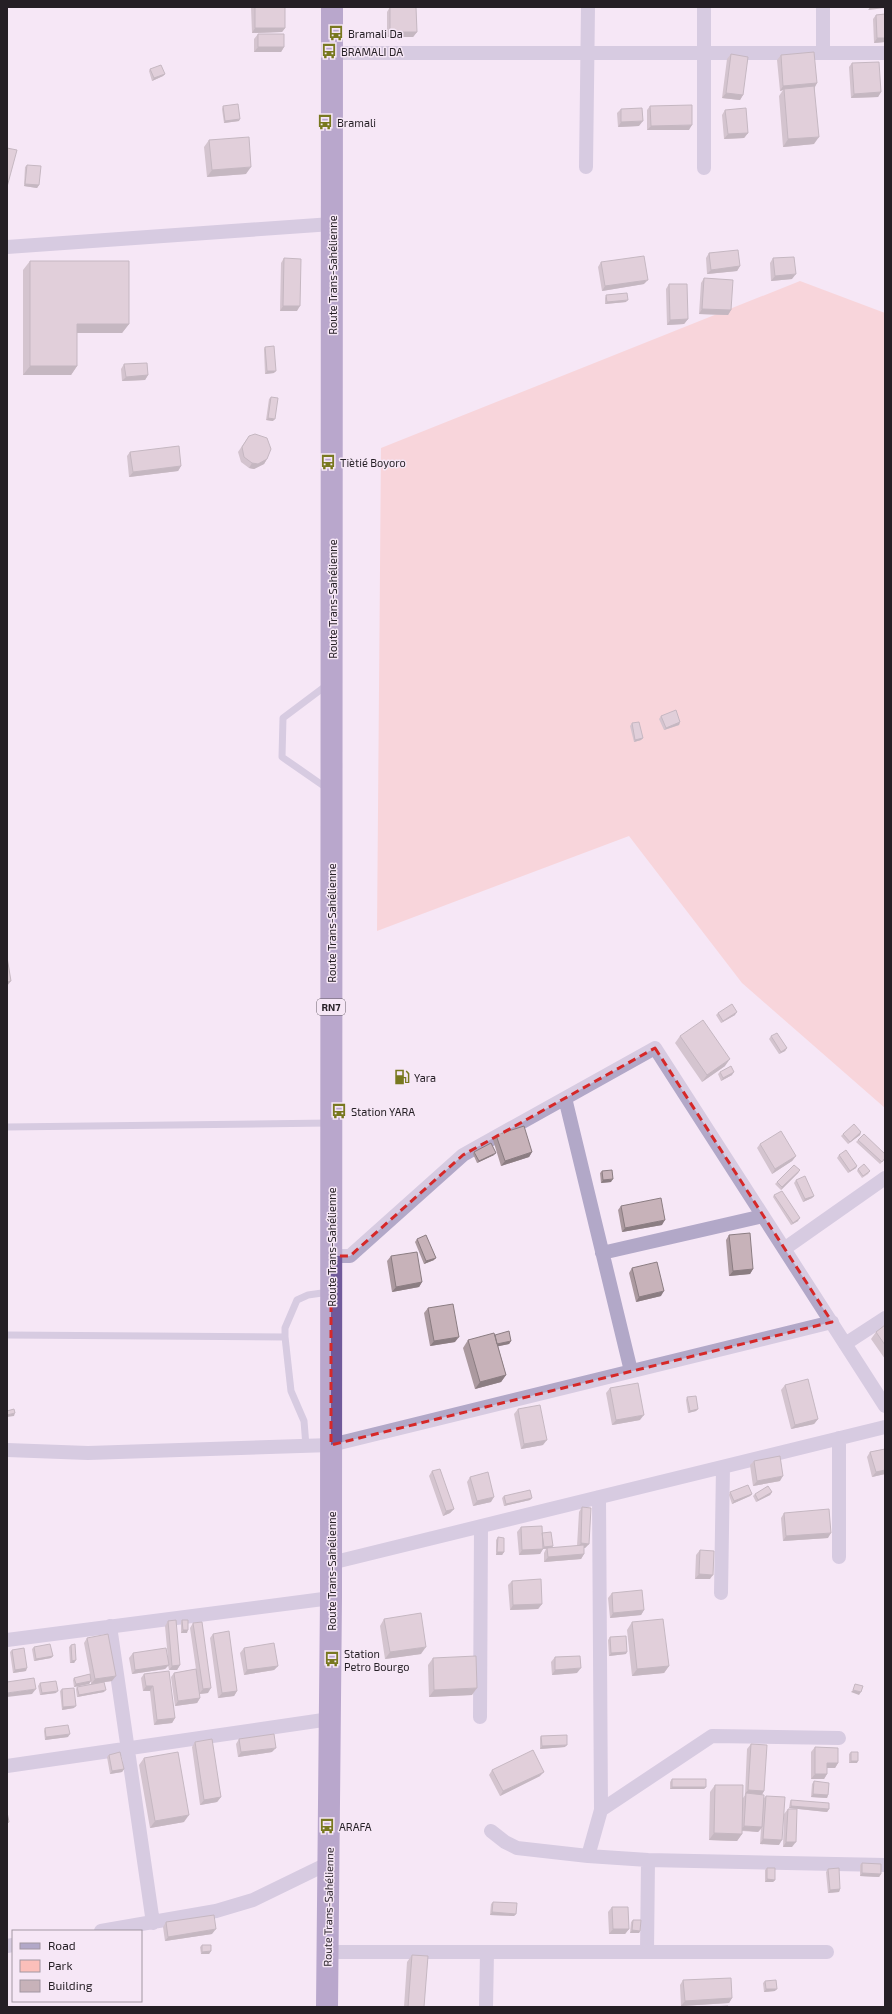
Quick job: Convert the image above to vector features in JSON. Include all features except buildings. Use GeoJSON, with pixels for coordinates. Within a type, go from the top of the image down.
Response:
{"type":"FeatureCollection","features":[{"type":"Feature","properties":{"kind":"highway","name":"Route Trans-Sahélienne"},"geometry":{"type":"LineString","coordinates":[[327,2007],[332,1292],[332,7]]}},
{"type":"Feature","properties":{"kind":"street"},"geometry":{"type":"LineString","coordinates":[[586,167],[588,7]]}},
{"type":"Feature","properties":{"kind":"street"},"geometry":{"type":"LineString","coordinates":[[704,7],[704,168]]}},
{"type":"Feature","properties":{"kind":"street"},"geometry":{"type":"LineString","coordinates":[[823,7],[823,53]]}},
{"type":"Feature","properties":{"kind":"street"},"geometry":{"type":"LineString","coordinates":[[332,53],[885,53]]}},
{"type":"Feature","properties":{"kind":"street"},"geometry":{"type":"LineString","coordinates":[[7,247],[332,224]]}},
{"type":"Feature","properties":{"kind":"street"},"geometry":{"type":"LineString","coordinates":[[331,1256],[350,1256],[463,1155],[655,1048],[885,1406]]}},
{"type":"Feature","properties":{"kind":"street"},"geometry":{"type":"LineString","coordinates":[[565,1098],[631,1371]]}},
{"type":"Feature","properties":{"kind":"street"},"geometry":{"type":"LineString","coordinates":[[784,1249],[885,1178]]}},
{"type":"Feature","properties":{"kind":"street"},"geometry":{"type":"LineString","coordinates":[[602,1253],[763,1216]]}},
{"type":"Feature","properties":{"kind":"street"},"geometry":{"type":"LineString","coordinates":[[846,1344],[885,1318]]}},
{"type":"Feature","properties":{"kind":"street"},"geometry":{"type":"LineString","coordinates":[[7,1450],[88,1453],[331,1445],[832,1322]]}},
{"type":"Feature","properties":{"kind":"street"},"geometry":{"type":"LineString","coordinates":[[331,1563],[885,1427]]}},
{"type":"Feature","properties":{"kind":"street"},"geometry":{"type":"LineString","coordinates":[[839,1438],[839,1557]]}},
{"type":"Feature","properties":{"kind":"street"},"geometry":{"type":"LineString","coordinates":[[721,1593],[723,1467]]}},
{"type":"Feature","properties":{"kind":"street"},"geometry":{"type":"LineString","coordinates":[[588,1856],[601,1810],[600,1497]]}},
{"type":"Feature","properties":{"kind":"street"},"geometry":{"type":"LineString","coordinates":[[480,1717],[481,1526]]}},
{"type":"Feature","properties":{"kind":"street"},"geometry":{"type":"LineString","coordinates":[[7,1640],[331,1598]]}},
{"type":"Feature","properties":{"kind":"street"},"geometry":{"type":"LineString","coordinates":[[110,1626],[153,1923]]}},
{"type":"Feature","properties":{"kind":"street"},"geometry":{"type":"LineString","coordinates":[[7,1766],[330,1719]]}},
{"type":"Feature","properties":{"kind":"street"},"geometry":{"type":"LineString","coordinates":[[601,1810],[712,1736],[839,1738]]}},
{"type":"Feature","properties":{"kind":"street"},"geometry":{"type":"LineString","coordinates":[[491,1831],[504,1842],[517,1848],[588,1856],[648,1860],[885,1865]]}},
{"type":"Feature","properties":{"kind":"street"},"geometry":{"type":"LineString","coordinates":[[647,1952],[648,1860]]}},
{"type":"Feature","properties":{"kind":"street"},"geometry":{"type":"LineString","coordinates":[[108,1930],[216,1911],[253,1900],[329,1863]]}},
{"type":"Feature","properties":{"kind":"street"},"geometry":{"type":"LineString","coordinates":[[328,1952],[827,1952]]}},
{"type":"Feature","properties":{"kind":"street"},"geometry":{"type":"LineString","coordinates":[[486,2007],[487,1952]]}},
{"type":"Feature","properties":{"kind":"lane"},"geometry":{"type":"LineString","coordinates":[[332,682],[283,718],[282,757],[332,791]]}},
{"type":"Feature","properties":{"kind":"lane"},"geometry":{"type":"LineString","coordinates":[[7,1127],[331,1123]]}},
{"type":"Feature","properties":{"kind":"lane"},"geometry":{"type":"LineString","coordinates":[[306,1446],[304,1421],[291,1391],[285,1328],[297,1300],[308,1295],[332,1292]]}},
{"type":"Feature","properties":{"kind":"lane"},"geometry":{"type":"LineString","coordinates":[[7,1334],[285,1337]]}},
{"type":"Feature","properties":{"kind":"highlighted area"},"geometry":{"type":"Polygon","coordinates":[[[655,1048],[832,1322],[331,1445],[331,1256],[350,1256],[463,1155],[655,1048]]]}},
{"type":"Feature","properties":{"kind":"green space"},"geometry":{"type":"Polygon","coordinates":[[[800,281],[885,313],[885,1108],[742,983],[629,836],[377,931],[381,448],[800,281]]]}},
{"type":"Feature","properties":{"kind":"place","name":"Bramali Da"},"geometry":{"type":"Point","coordinates":[336,33]}},
{"type":"Feature","properties":{"kind":"place","name":"BRAMALI DA"},"geometry":{"type":"Point","coordinates":[329,51]}},
{"type":"Feature","properties":{"kind":"place","name":"Bramali"},"geometry":{"type":"Point","coordinates":[325,122]}},
{"type":"Feature","properties":{"kind":"place","name":"Tiètié Boyoro"},"geometry":{"type":"Point","coordinates":[328,462]}},
{"type":"Feature","properties":{"kind":"place","name":"Yara"},"geometry":{"type":"Point","coordinates":[402,1077]}},
{"type":"Feature","properties":{"kind":"place","name":"Station YARA"},"geometry":{"type":"Point","coordinates":[339,1111]}},
{"type":"Feature","properties":{"kind":"place","name":"Station Petro Bourgo"},"geometry":{"type":"Point","coordinates":[332,1659]}},
{"type":"Feature","properties":{"kind":"place","name":"ARAFA"},"geometry":{"type":"Point","coordinates":[327,1826]}}]}
